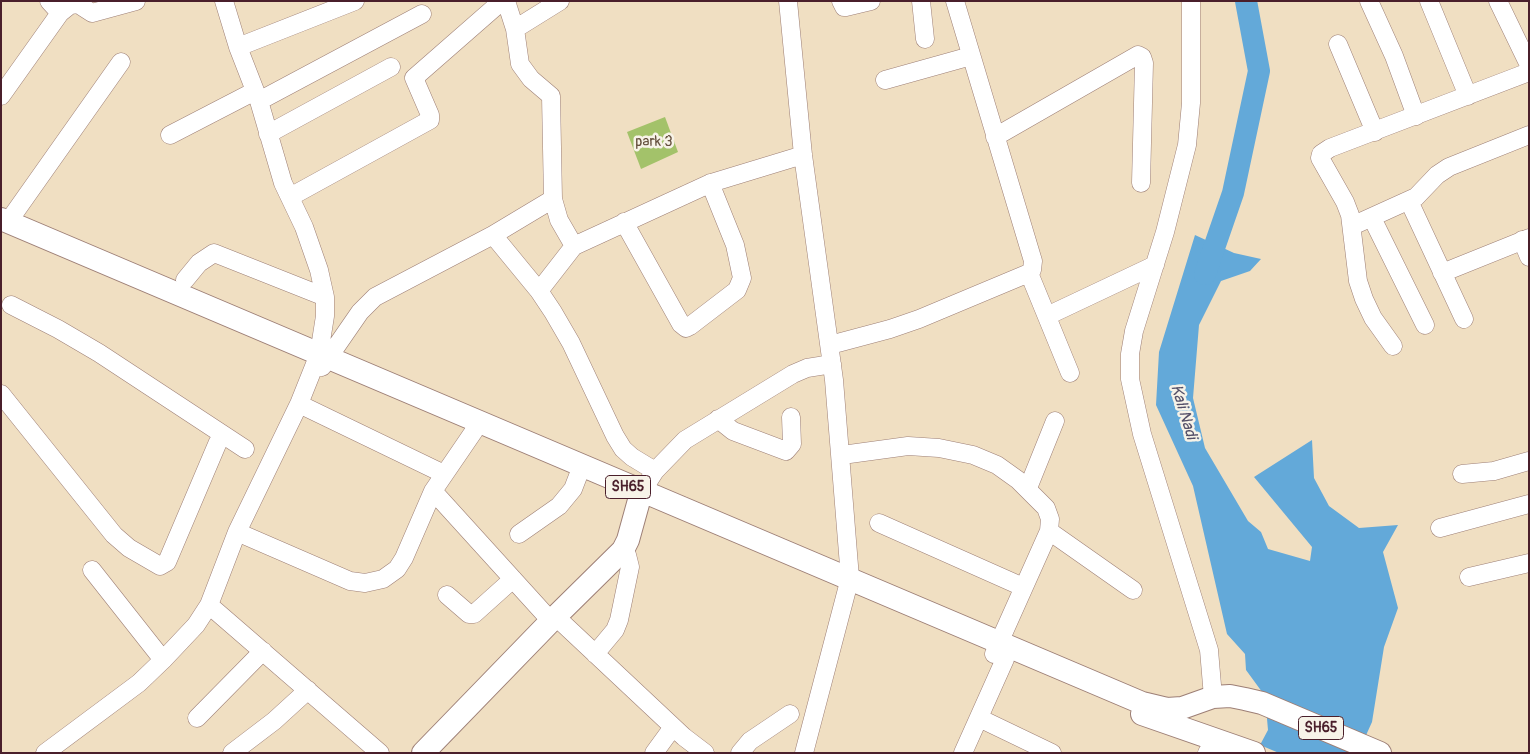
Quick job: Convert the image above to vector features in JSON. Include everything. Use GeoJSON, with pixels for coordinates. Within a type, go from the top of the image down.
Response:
{"type":"FeatureCollection","features":[{"type":"Feature","properties":{"kind":"main road","name":"SH65"},"geometry":{"type":"LineString","coordinates":[[3,224],[640,497],[849,584],[999,652],[1162,722],[1211,746],[1246,749]]}},
{"type":"Feature","properties":{"kind":"main road","name":"SH65"},"geometry":{"type":"LineString","coordinates":[[321,361],[578,476],[640,497]]}},
{"type":"Feature","properties":{"kind":"main road"},"geometry":{"type":"LineString","coordinates":[[423,753],[553,618],[623,550],[628,540],[640,497]]}},
{"type":"Feature","properties":{"kind":"main road","name":"SH65"},"geometry":{"type":"LineString","coordinates":[[999,652],[1154,708],[1182,708],[1213,697],[1230,696],[1262,703],[1380,753]]}},
{"type":"Feature","properties":{"kind":"street"},"geometry":{"type":"LineString","coordinates":[[1,96],[54,7],[75,3],[92,13],[136,1]]}},
{"type":"Feature","properties":{"kind":"street"},"geometry":{"type":"LineString","coordinates":[[224,1],[290,198],[304,227],[319,270],[325,297],[321,361]]}},
{"type":"Feature","properties":{"kind":"street"},"geometry":{"type":"LineString","coordinates":[[238,47],[355,1]]}},
{"type":"Feature","properties":{"kind":"street"},"geometry":{"type":"LineString","coordinates":[[290,198],[430,120],[430,115],[414,78],[504,1],[515,29],[520,64],[524,72],[547,91],[553,101],[553,199],[559,220],[574,246]]}},
{"type":"Feature","properties":{"kind":"street"},"geometry":{"type":"LineString","coordinates":[[515,29],[560,1]]}},
{"type":"Feature","properties":{"kind":"street"},"geometry":{"type":"LineString","coordinates":[[788,1],[803,155],[830,345],[842,455],[849,584],[804,753]]}},
{"type":"Feature","properties":{"kind":"street"},"geometry":{"type":"LineString","coordinates":[[841,1],[844,7],[871,1]]}},
{"type":"Feature","properties":{"kind":"street"},"geometry":{"type":"LineString","coordinates":[[922,1],[925,40]]}},
{"type":"Feature","properties":{"kind":"street"},"geometry":{"type":"LineString","coordinates":[[955,1],[994,137],[1033,261],[1029,273],[1070,373]]}},
{"type":"Feature","properties":{"kind":"street"},"geometry":{"type":"LineString","coordinates":[[1191,1],[1190,122],[1182,173],[1134,331],[1130,354],[1130,379],[1142,434],[1209,650],[1213,697]]}},
{"type":"Feature","properties":{"kind":"street"},"geometry":{"type":"LineString","coordinates":[[1369,1],[1394,56],[1416,116]]}},
{"type":"Feature","properties":{"kind":"street"},"geometry":{"type":"LineString","coordinates":[[1429,1],[1468,96]]}},
{"type":"Feature","properties":{"kind":"street"},"geometry":{"type":"LineString","coordinates":[[1498,1],[1529,65]]}},
{"type":"Feature","properties":{"kind":"street"},"geometry":{"type":"LineString","coordinates":[[170,135],[257,96],[422,14]]}},
{"type":"Feature","properties":{"kind":"street"},"geometry":{"type":"LineString","coordinates":[[1338,44],[1375,132]]}},
{"type":"Feature","properties":{"kind":"street"},"geometry":{"type":"LineString","coordinates":[[885,80],[971,56]]}},
{"type":"Feature","properties":{"kind":"street"},"geometry":{"type":"LineString","coordinates":[[994,137],[1138,56],[1142,57],[1144,63],[1141,183]]}},
{"type":"Feature","properties":{"kind":"street"},"geometry":{"type":"LineString","coordinates":[[3,224],[121,62]]}},
{"type":"Feature","properties":{"kind":"street"},"geometry":{"type":"LineString","coordinates":[[268,134],[391,67]]}},
{"type":"Feature","properties":{"kind":"street"},"geometry":{"type":"LineString","coordinates":[[1393,346],[1373,318],[1361,290],[1352,226],[1346,202],[1320,158],[1330,148],[1529,72]]}},
{"type":"Feature","properties":{"kind":"street"},"geometry":{"type":"LineString","coordinates":[[1352,226],[1409,201],[1422,192],[1437,175],[1449,166],[1529,135]]}},
{"type":"Feature","properties":{"kind":"street"},"geometry":{"type":"LineString","coordinates":[[539,291],[574,246],[710,183],[803,155]]}},
{"type":"Feature","properties":{"kind":"street"},"geometry":{"type":"LineString","coordinates":[[624,222],[681,324],[683,327],[690,326],[737,290],[742,278],[735,245],[710,183]]}},
{"type":"Feature","properties":{"kind":"street"},"geometry":{"type":"LineString","coordinates":[[45,753],[114,703],[163,660],[196,625],[209,605],[237,532],[321,361],[360,312],[375,297],[493,235],[553,199]]}},
{"type":"Feature","properties":{"kind":"street"},"geometry":{"type":"LineString","coordinates":[[1409,201],[1464,319]]}},
{"type":"Feature","properties":{"kind":"street"},"geometry":{"type":"LineString","coordinates":[[1372,218],[1424,325]]}},
{"type":"Feature","properties":{"kind":"street"},"geometry":{"type":"LineString","coordinates":[[493,235],[539,291],[571,343],[615,436],[632,457],[655,471]]}},
{"type":"Feature","properties":{"kind":"street"},"geometry":{"type":"LineString","coordinates":[[1442,274],[1527,245]]}},
{"type":"Feature","properties":{"kind":"street"},"geometry":{"type":"LineString","coordinates":[[185,280],[199,263],[214,253],[325,297]]}},
{"type":"Feature","properties":{"kind":"street"},"geometry":{"type":"LineString","coordinates":[[1047,316],[1155,265]]}},
{"type":"Feature","properties":{"kind":"street"},"geometry":{"type":"LineString","coordinates":[[830,345],[890,329],[1029,273]]}},
{"type":"Feature","properties":{"kind":"street"},"geometry":{"type":"LineString","coordinates":[[4,307],[58,329],[99,353],[245,449]]}},
{"type":"Feature","properties":{"kind":"street"},"geometry":{"type":"LineString","coordinates":[[640,497],[655,471],[684,440],[793,374],[807,368],[832,364]]}},
{"type":"Feature","properties":{"kind":"street"},"geometry":{"type":"LineString","coordinates":[[1,394],[114,535],[129,548],[160,566],[167,562],[218,442]]}},
{"type":"Feature","properties":{"kind":"street"},"geometry":{"type":"LineString","coordinates":[[299,404],[444,474]]}},
{"type":"Feature","properties":{"kind":"street"},"geometry":{"type":"LineString","coordinates":[[718,420],[734,431],[786,451],[792,444],[791,417]]}},
{"type":"Feature","properties":{"kind":"street"},"geometry":{"type":"LineString","coordinates":[[1028,488],[1055,421]]}},
{"type":"Feature","properties":{"kind":"street"},"geometry":{"type":"LineString","coordinates":[[237,532],[350,580],[365,582],[383,579],[396,569],[404,558],[433,492],[474,431]]}},
{"type":"Feature","properties":{"kind":"street"},"geometry":{"type":"LineString","coordinates":[[842,455],[908,446],[939,448],[972,455],[997,464],[1028,488],[1046,508],[1050,519],[1049,531],[1023,587],[999,652],[979,718],[963,753]]}},
{"type":"Feature","properties":{"kind":"street"},"geometry":{"type":"LineString","coordinates":[[1462,474],[1494,471],[1529,461]]}},
{"type":"Feature","properties":{"kind":"street"},"geometry":{"type":"LineString","coordinates":[[519,534],[559,506],[573,489],[578,476]]}},
{"type":"Feature","properties":{"kind":"street"},"geometry":{"type":"LineString","coordinates":[[433,492],[513,579],[553,618],[595,654],[673,727],[705,753]]}},
{"type":"Feature","properties":{"kind":"street"},"geometry":{"type":"LineString","coordinates":[[1440,528],[1529,504]]}},
{"type":"Feature","properties":{"kind":"street"},"geometry":{"type":"LineString","coordinates":[[879,523],[1023,587]]}},
{"type":"Feature","properties":{"kind":"street"},"geometry":{"type":"LineString","coordinates":[[1049,531],[1133,590]]}},
{"type":"Feature","properties":{"kind":"street"},"geometry":{"type":"LineString","coordinates":[[595,654],[615,630],[619,620],[630,567],[628,555],[623,550]]}},
{"type":"Feature","properties":{"kind":"street"},"geometry":{"type":"LineString","coordinates":[[1470,576],[1529,563]]}},
{"type":"Feature","properties":{"kind":"street"},"geometry":{"type":"LineString","coordinates":[[92,570],[163,660]]}},
{"type":"Feature","properties":{"kind":"street"},"geometry":{"type":"LineString","coordinates":[[447,595],[469,614],[474,614],[513,579]]}},
{"type":"Feature","properties":{"kind":"street"},"geometry":{"type":"LineString","coordinates":[[209,605],[380,753]]}},
{"type":"Feature","properties":{"kind":"street"},"geometry":{"type":"LineString","coordinates":[[197,718],[263,651]]}},
{"type":"Feature","properties":{"kind":"street"},"geometry":{"type":"LineString","coordinates":[[232,753],[274,721],[308,690]]}},
{"type":"Feature","properties":{"kind":"street"},"geometry":{"type":"LineString","coordinates":[[740,753],[750,741],[790,714]]}},
{"type":"Feature","properties":{"kind":"street"},"geometry":{"type":"LineString","coordinates":[[979,718],[1052,753]]}},
{"type":"Feature","properties":{"kind":"street"},"geometry":{"type":"LineString","coordinates":[[654,753],[673,727]]}},
{"type":"Feature","properties":{"kind":"green space","name":"park 3"},"geometry":{"type":"Polygon","coordinates":[[[665,117],[678,152],[641,169],[627,132],[665,117]]]}},
{"type":"Feature","properties":{"kind":"water"},"geometry":{"type":"Polygon","coordinates":[[[1195,235],[1234,253],[1261,259],[1250,271],[1221,281],[1199,325],[1193,398],[1205,448],[1248,521],[1261,532],[1268,549],[1310,561],[1312,547],[1254,477],[1312,440],[1314,478],[1329,506],[1359,528],[1398,525],[1383,552],[1398,608],[1384,647],[1372,722],[1358,753],[1279,753],[1260,745],[1268,730],[1265,696],[1246,670],[1245,654],[1227,634],[1193,486],[1156,405],[1159,352],[1195,235]]]}},
{"type":"Feature","properties":{"kind":"waterway","name":"Kali Nadi"},"geometry":{"type":"LineString","coordinates":[[1205,274],[1233,193],[1259,71],[1246,1]]}}]}
